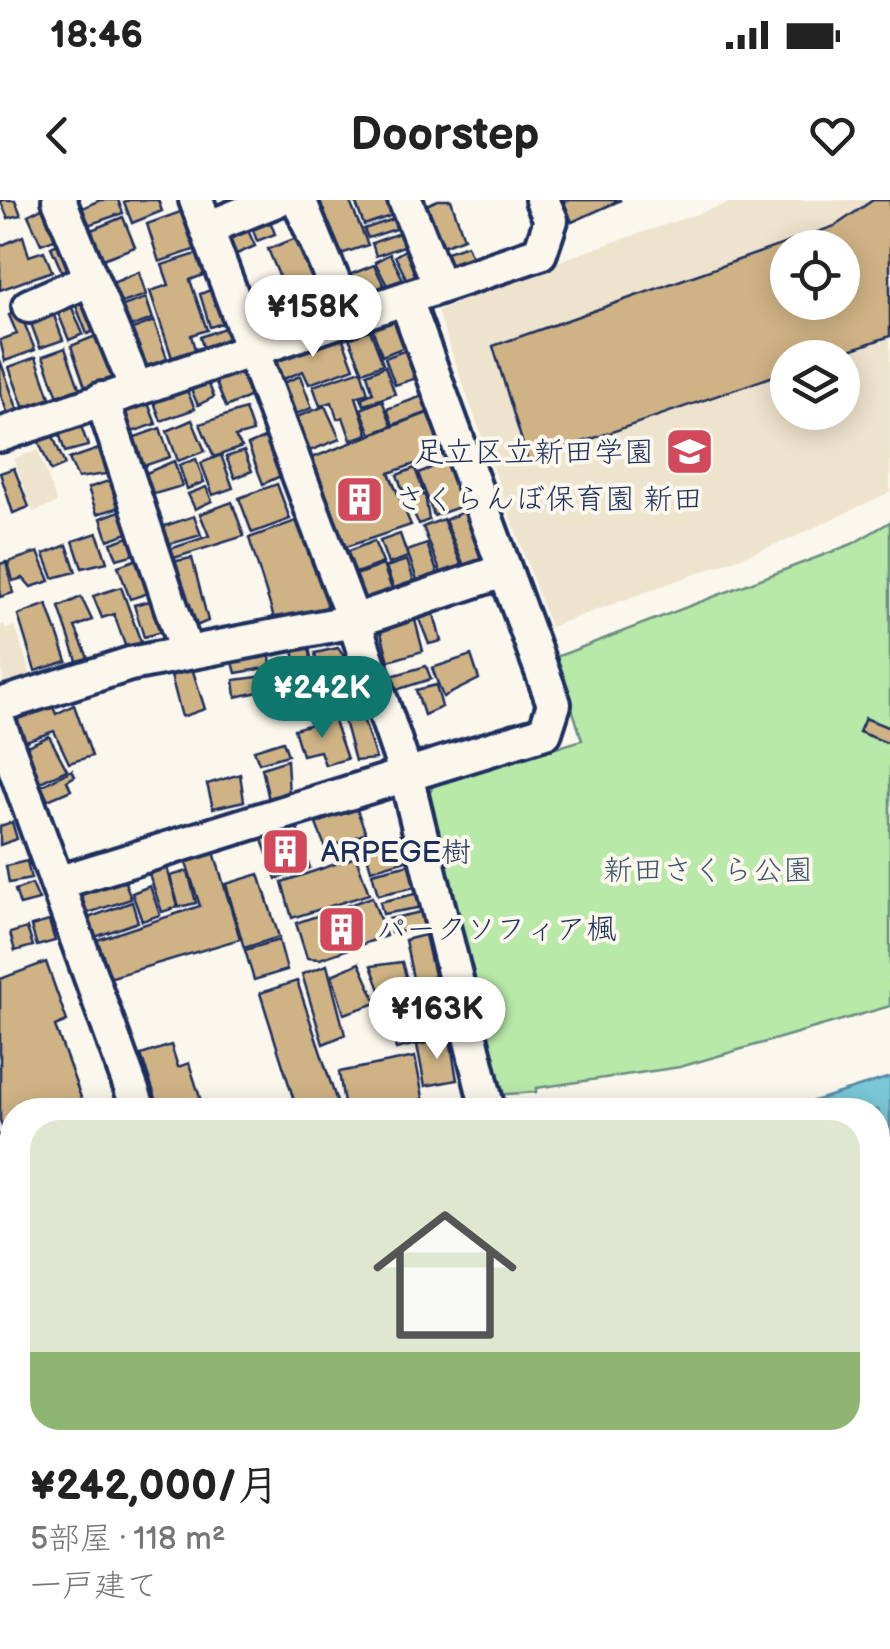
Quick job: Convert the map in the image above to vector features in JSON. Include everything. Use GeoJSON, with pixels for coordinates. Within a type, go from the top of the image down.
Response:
{"type":"FeatureCollection","features":[{"type":"Feature","properties":{"kind":"street"},"geometry":{"type":"LineString","coordinates":[[58,200],[136,388]]}},
{"type":"Feature","properties":{"kind":"street"},"geometry":{"type":"LineString","coordinates":[[277,200],[202,214],[354,621],[407,777],[485,1098]]}},
{"type":"Feature","properties":{"kind":"street"},"geometry":{"type":"LineString","coordinates":[[300,200],[349,318]]}},
{"type":"Feature","properties":{"kind":"street"},"geometry":{"type":"LineString","coordinates":[[406,200],[439,284]]}},
{"type":"Feature","properties":{"kind":"street"},"geometry":{"type":"LineString","coordinates":[[0,435],[540,253],[551,220],[542,200]]}},
{"type":"Feature","properties":{"kind":"street"},"geometry":{"type":"LineString","coordinates":[[29,306],[91,280]]}},
{"type":"Feature","properties":{"kind":"street"},"geometry":{"type":"LineString","coordinates":[[57,883],[545,732],[554,704],[406,300]]}},
{"type":"Feature","properties":{"kind":"street"},"geometry":{"type":"LineString","coordinates":[[102,400],[186,652]]}},
{"type":"Feature","properties":{"kind":"street"},"geometry":{"type":"LineString","coordinates":[[0,705],[130,664],[354,621],[503,571]]}},
{"type":"Feature","properties":{"kind":"street"},"geometry":{"type":"LineString","coordinates":[[0,726],[135,1098]]}},
{"type":"Feature","properties":{"kind":"shaded area","name":"足立区立新田学園"},"geometry":{"type":"Polygon","coordinates":[[[738,200],[890,200],[890,492],[788,540],[550,627],[437,311],[570,257],[738,200]]]}},
{"type":"Feature","properties":{"kind":"shaded area"},"geometry":{"type":"Polygon","coordinates":[[[38,450],[57,503],[33,512],[14,459],[38,450]]]}},
{"type":"Feature","properties":{"kind":"shaded area"},"geometry":{"type":"Polygon","coordinates":[[[4,624],[6,629],[15,626],[32,679],[3,688],[0,626],[4,624]]]}},
{"type":"Feature","properties":{"kind":"green space","name":"新田さくら公園"},"geometry":{"type":"Polygon","coordinates":[[[890,522],[890,1006],[680,1067],[536,1088],[536,1092],[495,1095],[426,801],[433,786],[582,740],[556,657],[852,544],[890,522]]]}},
{"type":"Feature","properties":{"kind":"water"},"geometry":{"type":"Polygon","coordinates":[[[890,1077],[890,1098],[823,1098],[890,1077]]]}},
{"type":"Feature","properties":{"kind":"building"},"geometry":{"type":"Polygon","coordinates":[[[0,200],[15,200],[21,215],[8,218],[0,200]]]}},
{"type":"Feature","properties":{"kind":"building"},"geometry":{"type":"Polygon","coordinates":[[[100,200],[118,200],[123,213],[82,227],[76,211],[100,200]]]}},
{"type":"Feature","properties":{"kind":"building"},"geometry":{"type":"Polygon","coordinates":[[[158,200],[162,211],[132,223],[124,202],[158,200]]]}},
{"type":"Feature","properties":{"kind":"building"},"geometry":{"type":"Polygon","coordinates":[[[307,200],[349,200],[368,245],[332,257],[307,200]]]}},
{"type":"Feature","properties":{"kind":"building"},"geometry":{"type":"Polygon","coordinates":[[[365,200],[393,200],[399,213],[364,225],[356,204],[365,200]]]}},
{"type":"Feature","properties":{"kind":"building"},"geometry":{"type":"Polygon","coordinates":[[[438,200],[451,200],[464,238],[432,250],[417,209],[438,200]]]}},
{"type":"Feature","properties":{"kind":"building"},"geometry":{"type":"Polygon","coordinates":[[[563,200],[621,200],[572,222],[563,200]]]}},
{"type":"Feature","properties":{"kind":"building"},"geometry":{"type":"Polygon","coordinates":[[[873,200],[890,200],[890,336],[860,346],[860,340],[770,340],[770,377],[528,461],[493,346],[770,249],[770,320],[860,320],[860,230],[824,230],[873,200]]]}},
{"type":"Feature","properties":{"kind":"building"},"geometry":{"type":"Polygon","coordinates":[[[54,202],[68,234],[41,244],[28,215],[54,202]]]}},
{"type":"Feature","properties":{"kind":"building"},"geometry":{"type":"Polygon","coordinates":[[[194,207],[208,245],[159,262],[147,224],[194,207]]]}},
{"type":"Feature","properties":{"kind":"building"},"geometry":{"type":"Polygon","coordinates":[[[266,210],[275,234],[257,241],[248,217],[266,210]]]}},
{"type":"Feature","properties":{"kind":"building"},"geometry":{"type":"Polygon","coordinates":[[[123,217],[135,247],[95,262],[84,233],[123,217]]]}},
{"type":"Feature","properties":{"kind":"building"},"geometry":{"type":"Polygon","coordinates":[[[399,217],[402,227],[368,238],[364,229],[399,217]]]}},
{"type":"Feature","properties":{"kind":"building"},"geometry":{"type":"Polygon","coordinates":[[[243,219],[255,246],[225,259],[214,232],[243,219]]]}},
{"type":"Feature","properties":{"kind":"building"},"geometry":{"type":"Polygon","coordinates":[[[407,230],[412,243],[376,256],[372,243],[407,230]]]}},
{"type":"Feature","properties":{"kind":"building"},"geometry":{"type":"Polygon","coordinates":[[[23,236],[29,256],[44,251],[52,271],[0,290],[0,246],[23,236]]]}},
{"type":"Feature","properties":{"kind":"building"},"geometry":{"type":"Polygon","coordinates":[[[299,237],[329,305],[296,317],[268,249],[299,237]]]}},
{"type":"Feature","properties":{"kind":"building"},"geometry":{"type":"Polygon","coordinates":[[[70,238],[86,275],[68,285],[51,247],[70,238]]]}},
{"type":"Feature","properties":{"kind":"building"},"geometry":{"type":"Polygon","coordinates":[[[467,245],[474,263],[442,275],[435,256],[467,245]]]}},
{"type":"Feature","properties":{"kind":"building"},"geometry":{"type":"Polygon","coordinates":[[[410,247],[425,278],[410,286],[395,256],[410,247]]]}},
{"type":"Feature","properties":{"kind":"building"},"geometry":{"type":"Polygon","coordinates":[[[209,250],[216,270],[190,280],[207,330],[191,335],[199,364],[176,370],[150,291],[169,285],[162,265],[209,250]]]}},
{"type":"Feature","properties":{"kind":"building"},"geometry":{"type":"Polygon","coordinates":[[[390,254],[408,289],[392,295],[375,262],[390,254]]]}},
{"type":"Feature","properties":{"kind":"building"},"geometry":{"type":"Polygon","coordinates":[[[374,265],[390,298],[352,310],[339,279],[374,265]]]}},
{"type":"Feature","properties":{"kind":"building"},"geometry":{"type":"Polygon","coordinates":[[[139,272],[146,295],[110,307],[103,287],[139,272]]]}},
{"type":"Feature","properties":{"kind":"building"},"geometry":{"type":"Polygon","coordinates":[[[274,284],[291,321],[260,332],[245,294],[274,284]]]}},
{"type":"Feature","properties":{"kind":"building"},"geometry":{"type":"Polygon","coordinates":[[[223,285],[236,319],[210,327],[200,294],[223,285]]]}},
{"type":"Feature","properties":{"kind":"building"},"geometry":{"type":"Polygon","coordinates":[[[86,296],[99,329],[87,334],[74,301],[86,296]]]}},
{"type":"Feature","properties":{"kind":"building"},"geometry":{"type":"Polygon","coordinates":[[[146,298],[153,319],[118,331],[111,310],[146,298]]]}},
{"type":"Feature","properties":{"kind":"building"},"geometry":{"type":"Polygon","coordinates":[[[70,303],[83,334],[69,340],[56,308],[70,303]]]}},
{"type":"Feature","properties":{"kind":"building"},"geometry":{"type":"Polygon","coordinates":[[[19,310],[35,350],[5,361],[0,340],[17,334],[9,315],[19,310]]]}},
{"type":"Feature","properties":{"kind":"building"},"geometry":{"type":"Polygon","coordinates":[[[52,310],[63,340],[40,348],[29,318],[52,310]]]}},
{"type":"Feature","properties":{"kind":"building"},"geometry":{"type":"Polygon","coordinates":[[[395,316],[407,346],[382,356],[371,325],[395,316]]]}},
{"type":"Feature","properties":{"kind":"building"},"geometry":{"type":"Polygon","coordinates":[[[154,321],[172,373],[137,384],[119,334],[154,321]]]}},
{"type":"Feature","properties":{"kind":"building"},"geometry":{"type":"Polygon","coordinates":[[[240,322],[250,350],[208,363],[200,337],[240,322]]]}},
{"type":"Feature","properties":{"kind":"building"},"geometry":{"type":"Polygon","coordinates":[[[368,325],[383,364],[363,372],[347,333],[368,325]]]}},
{"type":"Feature","properties":{"kind":"building"},"geometry":{"type":"Polygon","coordinates":[[[339,329],[354,368],[309,384],[303,371],[271,384],[264,364],[339,329]]]}},
{"type":"Feature","properties":{"kind":"building"},"geometry":{"type":"Polygon","coordinates":[[[103,333],[119,375],[85,387],[71,346],[103,333]]]}},
{"type":"Feature","properties":{"kind":"building"},"geometry":{"type":"Polygon","coordinates":[[[65,348],[80,390],[58,397],[43,356],[65,348]]]}},
{"type":"Feature","properties":{"kind":"building"},"geometry":{"type":"Polygon","coordinates":[[[409,349],[420,377],[395,385],[385,358],[409,349]]]}},
{"type":"Feature","properties":{"kind":"building"},"geometry":{"type":"Polygon","coordinates":[[[36,357],[51,400],[24,409],[9,367],[36,357]]]}},
{"type":"Feature","properties":{"kind":"building"},"geometry":{"type":"Polygon","coordinates":[[[0,360],[18,411],[8,414],[0,393],[0,360]]]}},
{"type":"Feature","properties":{"kind":"building"},"geometry":{"type":"Polygon","coordinates":[[[241,366],[253,395],[226,407],[213,375],[241,366]]]}},
{"type":"Feature","properties":{"kind":"building"},"geometry":{"type":"Polygon","coordinates":[[[385,366],[395,394],[364,405],[361,398],[373,393],[367,374],[385,366]]]}},
{"type":"Feature","properties":{"kind":"building"},"geometry":{"type":"Polygon","coordinates":[[[361,370],[368,393],[356,397],[368,434],[351,440],[343,417],[337,419],[332,402],[320,406],[313,386],[361,370]]]}},
{"type":"Feature","properties":{"kind":"building"},"geometry":{"type":"Polygon","coordinates":[[[300,376],[312,408],[285,418],[273,387],[300,376]]]}},
{"type":"Feature","properties":{"kind":"building"},"geometry":{"type":"Polygon","coordinates":[[[206,377],[214,397],[198,405],[188,383],[206,377]]]}},
{"type":"Feature","properties":{"kind":"building"},"geometry":{"type":"Polygon","coordinates":[[[183,381],[195,409],[161,421],[151,394],[183,381]]]}},
{"type":"Feature","properties":{"kind":"building"},"geometry":{"type":"Polygon","coordinates":[[[145,395],[156,424],[123,435],[114,408],[145,395]]]}},
{"type":"Feature","properties":{"kind":"building"},"geometry":{"type":"Polygon","coordinates":[[[425,395],[432,411],[393,425],[387,409],[425,395]]]}},
{"type":"Feature","properties":{"kind":"building"},"geometry":{"type":"Polygon","coordinates":[[[382,400],[392,426],[371,434],[361,409],[382,400]]]}},
{"type":"Feature","properties":{"kind":"building"},"geometry":{"type":"Polygon","coordinates":[[[325,406],[340,439],[299,455],[286,421],[325,406]]]}},
{"type":"Feature","properties":{"kind":"building"},"geometry":{"type":"Polygon","coordinates":[[[245,409],[253,432],[235,437],[242,447],[214,457],[200,424],[245,409]]]}},
{"type":"Feature","properties":{"kind":"building","name":"さくらんぼ保育園 新田"},"geometry":{"type":"Polygon","coordinates":[[[430,412],[446,453],[389,473],[411,525],[340,549],[304,461],[430,412]]]}},
{"type":"Feature","properties":{"kind":"building"},"geometry":{"type":"Polygon","coordinates":[[[192,420],[205,451],[178,461],[167,431],[192,420]]]}},
{"type":"Feature","properties":{"kind":"building"},"geometry":{"type":"Polygon","coordinates":[[[81,426],[88,446],[65,452],[59,433],[81,426]]]}},
{"type":"Feature","properties":{"kind":"building"},"geometry":{"type":"Polygon","coordinates":[[[160,428],[170,457],[135,469],[124,441],[160,428]]]}},
{"type":"Feature","properties":{"kind":"building"},"geometry":{"type":"Polygon","coordinates":[[[52,434],[65,465],[51,471],[38,440],[52,434]]]}},
{"type":"Feature","properties":{"kind":"building"},"geometry":{"type":"Polygon","coordinates":[[[271,435],[287,473],[263,484],[248,445],[271,435]]]}},
{"type":"Feature","properties":{"kind":"building"},"geometry":{"type":"Polygon","coordinates":[[[110,445],[120,472],[78,478],[69,459],[110,445]]]}},
{"type":"Feature","properties":{"kind":"building"},"geometry":{"type":"Polygon","coordinates":[[[244,451],[252,471],[235,478],[226,457],[244,451]]]}},
{"type":"Feature","properties":{"kind":"building"},"geometry":{"type":"Polygon","coordinates":[[[221,455],[233,488],[213,495],[201,463],[221,455]]]}},
{"type":"Feature","properties":{"kind":"building"},"geometry":{"type":"Polygon","coordinates":[[[196,459],[204,482],[187,489],[179,465],[196,459]]]}},
{"type":"Feature","properties":{"kind":"building"},"geometry":{"type":"Polygon","coordinates":[[[174,461],[182,486],[144,497],[137,477],[174,461]]]}},
{"type":"Feature","properties":{"kind":"building"},"geometry":{"type":"Polygon","coordinates":[[[449,461],[465,505],[434,516],[418,473],[449,461]]]}},
{"type":"Feature","properties":{"kind":"building"},"geometry":{"type":"Polygon","coordinates":[[[14,468],[29,507],[13,513],[0,473],[14,468]]]}},
{"type":"Feature","properties":{"kind":"building"},"geometry":{"type":"Polygon","coordinates":[[[415,468],[423,491],[410,496],[408,489],[403,491],[397,475],[415,468]]]}},
{"type":"Feature","properties":{"kind":"building"},"geometry":{"type":"Polygon","coordinates":[[[120,477],[131,504],[97,514],[88,488],[120,477]]]}},
{"type":"Feature","properties":{"kind":"building"},"geometry":{"type":"Polygon","coordinates":[[[277,484],[290,519],[252,533],[239,498],[277,484]]]}},
{"type":"Feature","properties":{"kind":"building"},"geometry":{"type":"Polygon","coordinates":[[[206,487],[212,501],[195,509],[188,494],[206,487]]]}},
{"type":"Feature","properties":{"kind":"building"},"geometry":{"type":"Polygon","coordinates":[[[425,494],[429,520],[419,524],[407,500],[425,494]]]}},
{"type":"Feature","properties":{"kind":"building"},"geometry":{"type":"Polygon","coordinates":[[[232,502],[244,536],[174,558],[170,549],[209,536],[200,514],[232,502]]]}},
{"type":"Feature","properties":{"kind":"building"},"geometry":{"type":"Polygon","coordinates":[[[130,507],[139,529],[108,540],[101,518],[130,507]]]}},
{"type":"Feature","properties":{"kind":"building"},"geometry":{"type":"Polygon","coordinates":[[[468,510],[491,564],[467,573],[445,520],[468,510]]]}},
{"type":"Feature","properties":{"kind":"building"},"geometry":{"type":"Polygon","coordinates":[[[194,516],[201,535],[160,547],[153,530],[194,516]]]}},
{"type":"Feature","properties":{"kind":"building"},"geometry":{"type":"Polygon","coordinates":[[[301,519],[330,590],[326,609],[276,624],[249,538],[301,519]]]}},
{"type":"Feature","properties":{"kind":"building"},"geometry":{"type":"Polygon","coordinates":[[[443,519],[465,574],[444,581],[423,527],[443,519]]]}},
{"type":"Feature","properties":{"kind":"building"},"geometry":{"type":"Polygon","coordinates":[[[97,533],[107,562],[82,568],[73,541],[97,533]]]}},
{"type":"Feature","properties":{"kind":"building"},"geometry":{"type":"Polygon","coordinates":[[[141,533],[146,551],[117,559],[111,543],[141,533]]]}},
{"type":"Feature","properties":{"kind":"building"},"geometry":{"type":"Polygon","coordinates":[[[400,534],[408,557],[388,564],[380,541],[400,534]]]}},
{"type":"Feature","properties":{"kind":"building"},"geometry":{"type":"Polygon","coordinates":[[[374,541],[383,563],[348,576],[339,555],[374,541]]]}},
{"type":"Feature","properties":{"kind":"building"},"geometry":{"type":"Polygon","coordinates":[[[427,544],[440,580],[419,586],[407,551],[427,544]]]}},
{"type":"Feature","properties":{"kind":"building"},"geometry":{"type":"Polygon","coordinates":[[[67,545],[76,572],[53,578],[44,554],[67,545]]]}},
{"type":"Feature","properties":{"kind":"building"},"geometry":{"type":"Polygon","coordinates":[[[38,552],[50,581],[31,587],[23,578],[13,581],[8,562],[38,552]]]}},
{"type":"Feature","properties":{"kind":"building"},"geometry":{"type":"Polygon","coordinates":[[[146,556],[158,590],[130,599],[118,566],[146,556]]]}},
{"type":"Feature","properties":{"kind":"building"},"geometry":{"type":"Polygon","coordinates":[[[192,558],[208,621],[184,631],[161,564],[192,558]]]}},
{"type":"Feature","properties":{"kind":"building"},"geometry":{"type":"Polygon","coordinates":[[[407,560],[416,587],[396,595],[386,567],[407,560]]]}},
{"type":"Feature","properties":{"kind":"building"},"geometry":{"type":"Polygon","coordinates":[[[6,562],[13,593],[0,597],[0,564],[6,562]]]}},
{"type":"Feature","properties":{"kind":"building"},"geometry":{"type":"Polygon","coordinates":[[[383,565],[394,595],[370,605],[352,596],[345,579],[383,565]]]}},
{"type":"Feature","properties":{"kind":"building"},"geometry":{"type":"Polygon","coordinates":[[[121,587],[142,645],[126,648],[114,614],[102,618],[93,596],[121,587]]]}},
{"type":"Feature","properties":{"kind":"building"},"geometry":{"type":"Polygon","coordinates":[[[81,597],[92,620],[75,627],[89,660],[78,664],[59,607],[81,597]]]}},
{"type":"Feature","properties":{"kind":"building"},"geometry":{"type":"Polygon","coordinates":[[[154,600],[171,629],[144,637],[134,605],[154,600]]]}},
{"type":"Feature","properties":{"kind":"building"},"geometry":{"type":"Polygon","coordinates":[[[47,604],[67,661],[35,671],[18,615],[47,604]]]}},
{"type":"Feature","properties":{"kind":"building"},"geometry":{"type":"Polygon","coordinates":[[[434,614],[441,641],[429,644],[419,619],[434,614]]]}},
{"type":"Feature","properties":{"kind":"building"},"geometry":{"type":"Polygon","coordinates":[[[415,620],[423,651],[389,661],[380,629],[415,620]]]}},
{"type":"Feature","properties":{"kind":"building"},"geometry":{"type":"Polygon","coordinates":[[[309,646],[316,689],[299,691],[293,648],[309,646]]]}},
{"type":"Feature","properties":{"kind":"building"},"geometry":{"type":"Polygon","coordinates":[[[338,648],[349,663],[341,666],[342,672],[318,673],[315,653],[338,648]]]}},
{"type":"Feature","properties":{"kind":"building"},"geometry":{"type":"Polygon","coordinates":[[[471,655],[479,679],[443,697],[432,668],[471,655]]]}},
{"type":"Feature","properties":{"kind":"building"},"geometry":{"type":"Polygon","coordinates":[[[270,656],[271,667],[236,673],[233,662],[270,656]]]}},
{"type":"Feature","properties":{"kind":"building"},"geometry":{"type":"Polygon","coordinates":[[[426,666],[431,679],[393,691],[388,677],[426,666]]]}},
{"type":"Feature","properties":{"kind":"building"},"geometry":{"type":"Polygon","coordinates":[[[192,668],[205,709],[182,717],[171,676],[192,668]]]}},
{"type":"Feature","properties":{"kind":"building"},"geometry":{"type":"Polygon","coordinates":[[[272,675],[276,694],[265,698],[263,691],[236,697],[234,680],[272,675]]]}},
{"type":"Feature","properties":{"kind":"building"},"geometry":{"type":"Polygon","coordinates":[[[436,685],[442,707],[424,715],[416,690],[436,685]]]}},
{"type":"Feature","properties":{"kind":"building"},"geometry":{"type":"Polygon","coordinates":[[[49,698],[56,714],[74,705],[92,756],[69,763],[54,731],[26,741],[14,712],[49,698]]]}},
{"type":"Feature","properties":{"kind":"building"},"geometry":{"type":"Polygon","coordinates":[[[361,712],[376,759],[355,761],[343,717],[361,712]]]}},
{"type":"Feature","properties":{"kind":"building"},"geometry":{"type":"Polygon","coordinates":[[[333,718],[347,759],[325,765],[320,751],[302,755],[294,729],[333,718]]]}},
{"type":"Feature","properties":{"kind":"building"},"geometry":{"type":"Polygon","coordinates":[[[865,718],[890,728],[890,744],[859,732],[865,718]]]}},
{"type":"Feature","properties":{"kind":"building"},"geometry":{"type":"Polygon","coordinates":[[[49,736],[67,770],[40,782],[25,747],[49,736]]]}},
{"type":"Feature","properties":{"kind":"building"},"geometry":{"type":"Polygon","coordinates":[[[283,741],[288,755],[259,763],[254,750],[283,741]]]}},
{"type":"Feature","properties":{"kind":"building"},"geometry":{"type":"Polygon","coordinates":[[[287,760],[289,796],[269,800],[262,768],[287,760]]]}},
{"type":"Feature","properties":{"kind":"building"},"geometry":{"type":"Polygon","coordinates":[[[72,770],[75,776],[67,781],[71,790],[48,800],[41,786],[72,770]]]}},
{"type":"Feature","properties":{"kind":"building"},"geometry":{"type":"Polygon","coordinates":[[[240,774],[244,801],[213,808],[207,784],[240,774]]]}},
{"type":"Feature","properties":{"kind":"building"},"geometry":{"type":"Polygon","coordinates":[[[353,800],[366,833],[326,849],[316,824],[330,818],[326,811],[353,800]]]}},
{"type":"Feature","properties":{"kind":"building","name":"ARPEGE樹"},"geometry":{"type":"Polygon","coordinates":[[[294,819],[310,868],[276,879],[261,837],[294,819]]]}},
{"type":"Feature","properties":{"kind":"building"},"geometry":{"type":"Polygon","coordinates":[[[12,822],[17,839],[0,845],[0,826],[12,822]]]}},
{"type":"Feature","properties":{"kind":"building"},"geometry":{"type":"Polygon","coordinates":[[[407,833],[414,858],[371,870],[364,845],[407,833]]]}},
{"type":"Feature","properties":{"kind":"building"},"geometry":{"type":"Polygon","coordinates":[[[212,845],[240,939],[109,978],[97,940],[200,906],[183,853],[212,845]]]}},
{"type":"Feature","properties":{"kind":"building","name":"パークソフィア楓"},"geometry":{"type":"Polygon","coordinates":[[[356,857],[369,894],[292,918],[282,882],[356,857]]]}},
{"type":"Feature","properties":{"kind":"building"},"geometry":{"type":"Polygon","coordinates":[[[27,861],[31,879],[9,883],[6,866],[27,861]]]}},
{"type":"Feature","properties":{"kind":"building"},"geometry":{"type":"Polygon","coordinates":[[[414,863],[420,886],[378,895],[372,873],[414,863]]]}},
{"type":"Feature","properties":{"kind":"building"},"geometry":{"type":"Polygon","coordinates":[[[166,864],[178,907],[162,912],[148,871],[166,864]]]}},
{"type":"Feature","properties":{"kind":"building"},"geometry":{"type":"Polygon","coordinates":[[[121,870],[131,899],[85,914],[75,885],[121,870]]]}},
{"type":"Feature","properties":{"kind":"building"},"geometry":{"type":"Polygon","coordinates":[[[188,871],[196,903],[179,907],[170,876],[188,871]]]}},
{"type":"Feature","properties":{"kind":"building"},"geometry":{"type":"Polygon","coordinates":[[[259,874],[279,937],[244,948],[226,884],[259,874]]]}},
{"type":"Feature","properties":{"kind":"building"},"geometry":{"type":"Polygon","coordinates":[[[32,884],[39,900],[20,905],[15,890],[32,884]]]}},
{"type":"Feature","properties":{"kind":"building"},"geometry":{"type":"Polygon","coordinates":[[[150,886],[160,915],[142,921],[132,893],[150,886]]]}},
{"type":"Feature","properties":{"kind":"building"},"geometry":{"type":"Polygon","coordinates":[[[419,893],[423,907],[383,914],[380,902],[419,893]]]}},
{"type":"Feature","properties":{"kind":"building","name":"パークソフィア楓"},"geometry":{"type":"Polygon","coordinates":[[[372,897],[386,936],[320,959],[307,958],[296,923],[372,897]]]}},
{"type":"Feature","properties":{"kind":"building"},"geometry":{"type":"Polygon","coordinates":[[[132,902],[138,922],[95,937],[88,918],[132,902]]]}},
{"type":"Feature","properties":{"kind":"building"},"geometry":{"type":"Polygon","coordinates":[[[421,912],[424,928],[391,933],[389,919],[421,912]]]}},
{"type":"Feature","properties":{"kind":"building"},"geometry":{"type":"Polygon","coordinates":[[[49,921],[55,941],[37,946],[31,926],[49,921]]]}},
{"type":"Feature","properties":{"kind":"building"},"geometry":{"type":"Polygon","coordinates":[[[27,928],[33,946],[15,951],[10,933],[27,928]]]}},
{"type":"Feature","properties":{"kind":"building"},"geometry":{"type":"Polygon","coordinates":[[[425,935],[438,993],[417,997],[405,940],[425,935]]]}},
{"type":"Feature","properties":{"kind":"building"},"geometry":{"type":"Polygon","coordinates":[[[279,940],[287,970],[254,980],[245,950],[279,940]]]}},
{"type":"Feature","properties":{"kind":"building"},"geometry":{"type":"Polygon","coordinates":[[[46,962],[67,1021],[55,1026],[81,1098],[0,1098],[0,979],[46,962]]]}},
{"type":"Feature","properties":{"kind":"building"},"geometry":{"type":"Polygon","coordinates":[[[402,962],[411,995],[396,998],[395,990],[380,990],[371,966],[402,962]]]}},
{"type":"Feature","properties":{"kind":"building"},"geometry":{"type":"Polygon","coordinates":[[[359,963],[377,1003],[344,1014],[332,975],[359,963]]]}},
{"type":"Feature","properties":{"kind":"building"},"geometry":{"type":"Polygon","coordinates":[[[327,965],[345,1035],[323,1044],[302,974],[327,965]]]}},
{"type":"Feature","properties":{"kind":"building"},"geometry":{"type":"Polygon","coordinates":[[[297,981],[336,1098],[293,1098],[260,993],[297,981]]]}},
{"type":"Feature","properties":{"kind":"building"},"geometry":{"type":"Polygon","coordinates":[[[445,1007],[449,1037],[429,1040],[424,1011],[445,1007]]]}},
{"type":"Feature","properties":{"kind":"building"},"geometry":{"type":"Polygon","coordinates":[[[419,1010],[426,1042],[396,1049],[389,1017],[419,1010]]]}},
{"type":"Feature","properties":{"kind":"building"},"geometry":{"type":"Polygon","coordinates":[[[450,1039],[457,1080],[425,1086],[417,1045],[450,1039]]]}},
{"type":"Feature","properties":{"kind":"building"},"geometry":{"type":"Polygon","coordinates":[[[171,1045],[178,1067],[189,1063],[200,1098],[156,1098],[141,1055],[171,1045]]]}},
{"type":"Feature","properties":{"kind":"building"},"geometry":{"type":"Polygon","coordinates":[[[415,1057],[423,1098],[343,1098],[339,1072],[415,1057]]]}},
{"type":"Feature","properties":{"kind":"place","name":"足立区立新田学園"},"geometry":{"type":"Point","coordinates":[689,452]}},
{"type":"Feature","properties":{"kind":"place","name":"さくらんぼ保育園 新田"},"geometry":{"type":"Point","coordinates":[360,499]}},
{"type":"Feature","properties":{"kind":"place","name":"ARPEGE樹"},"geometry":{"type":"Point","coordinates":[286,852]}},
{"type":"Feature","properties":{"kind":"place","name":"パークソフィア楓"},"geometry":{"type":"Point","coordinates":[341,929]}}]}
